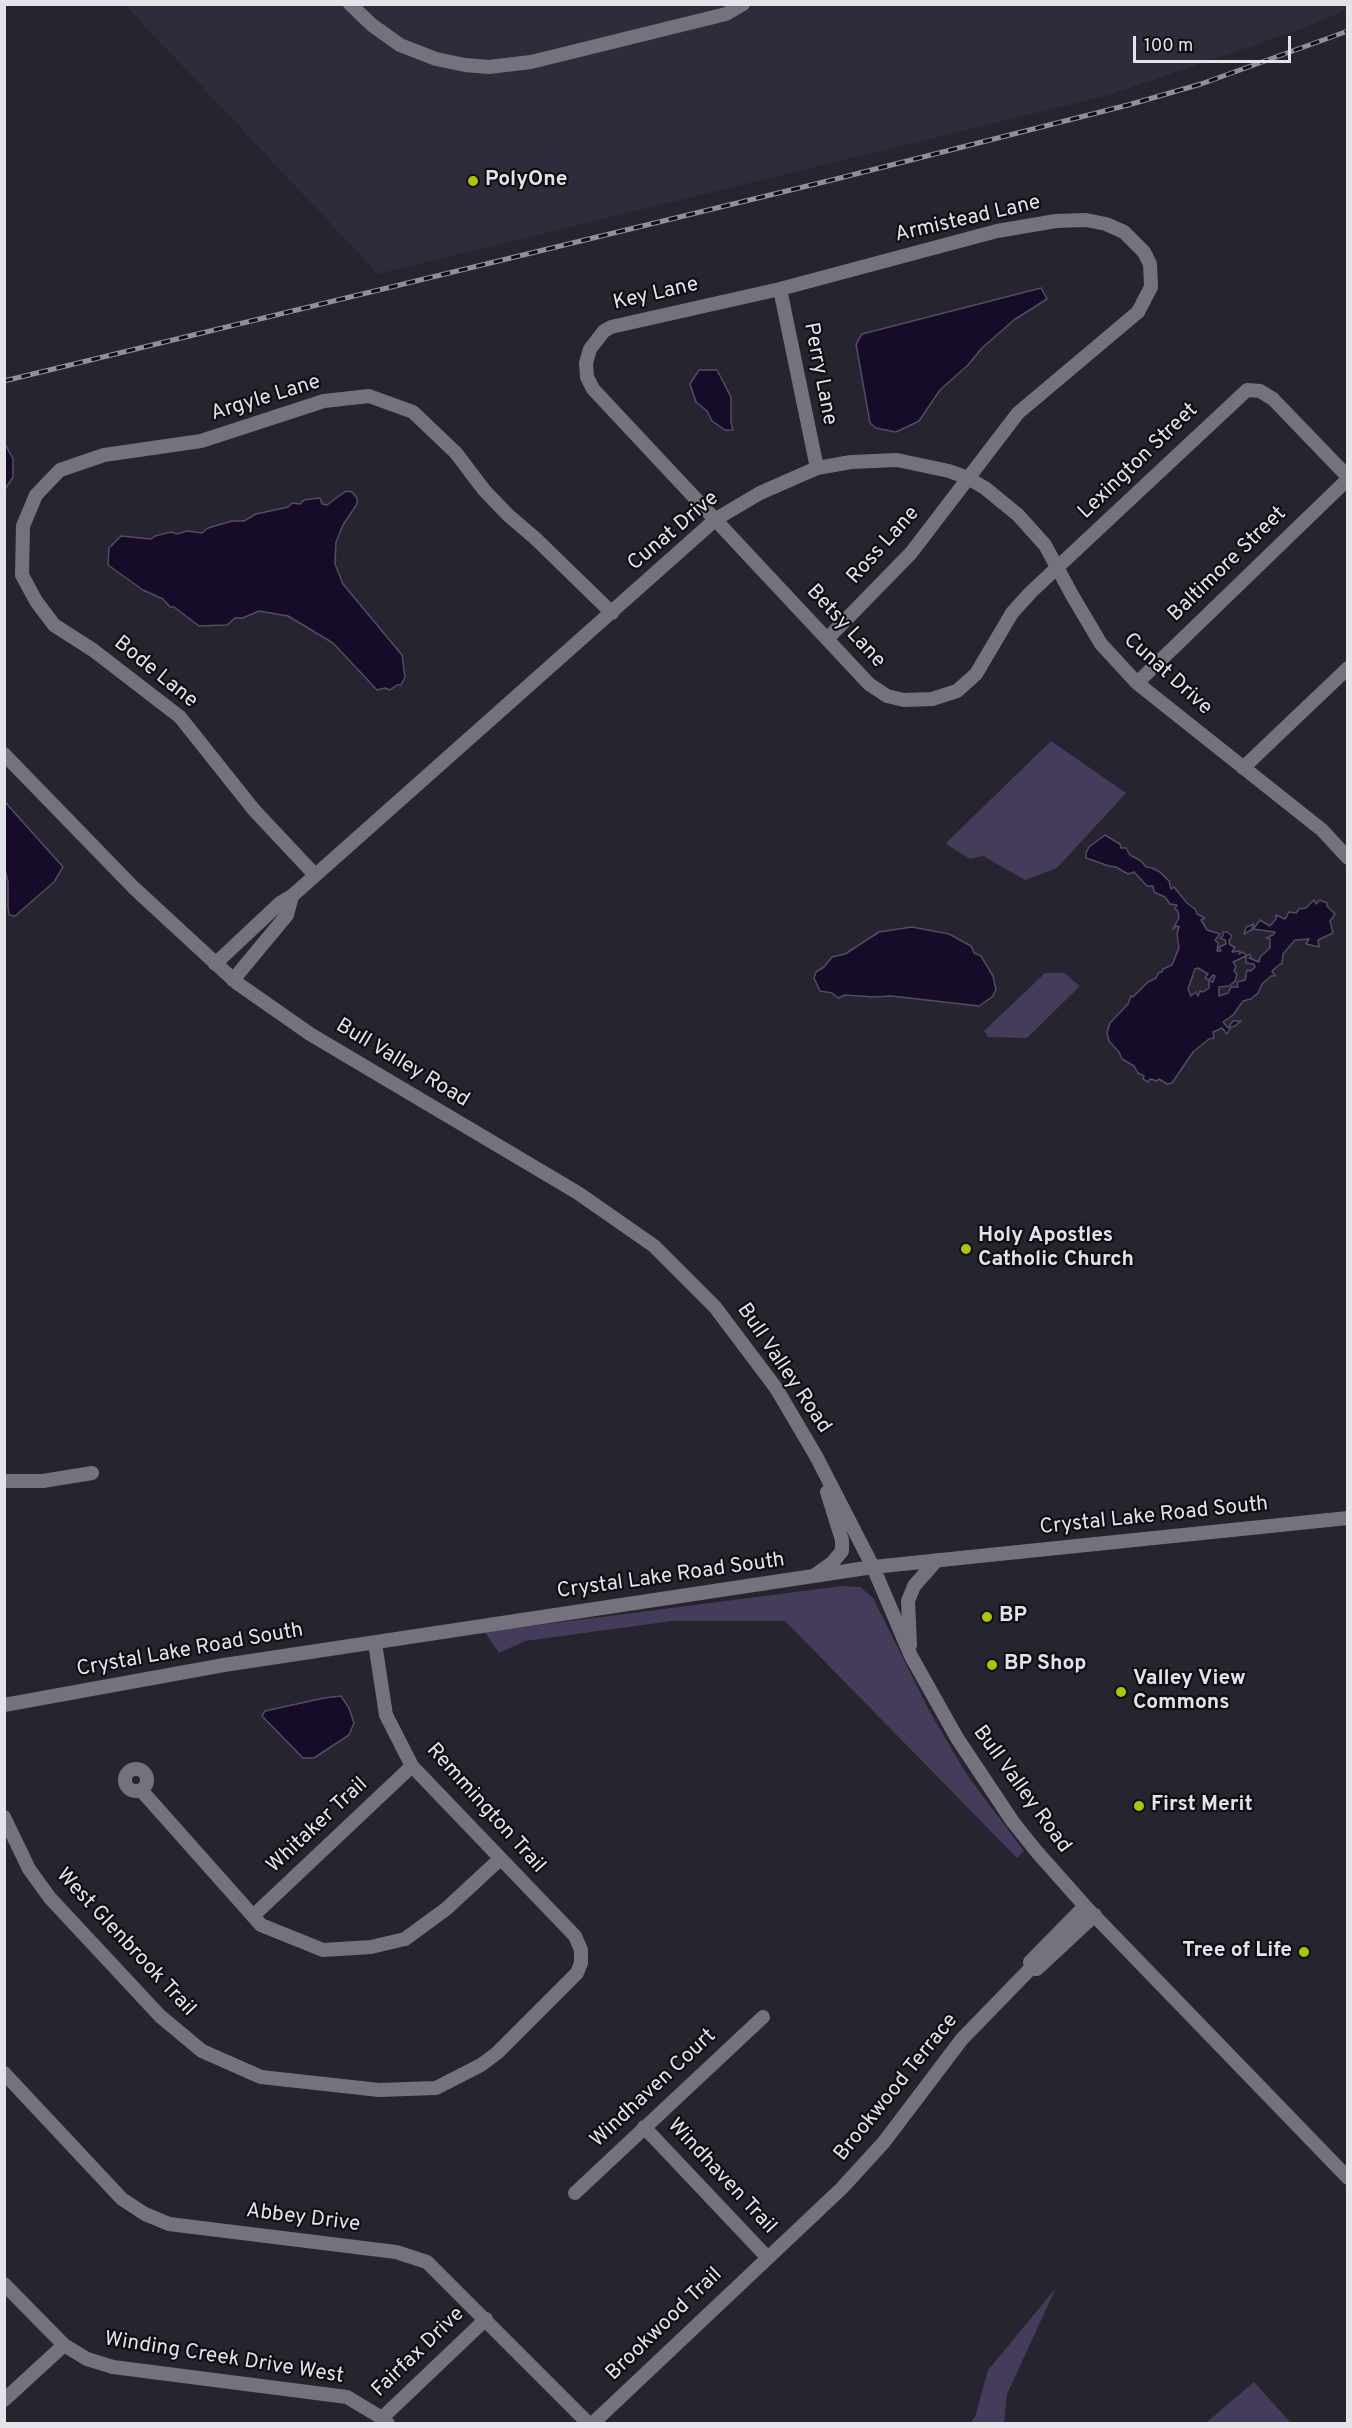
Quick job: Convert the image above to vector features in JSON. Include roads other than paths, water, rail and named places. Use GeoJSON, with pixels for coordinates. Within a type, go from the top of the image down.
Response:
{"type":"FeatureCollection","features":[{"type":"Feature","properties":{"kind":"street"},"geometry":{"type":"LineString","coordinates":[[350,4],[372,25],[400,45],[436,59],[489,67],[531,62],[726,14],[743,4]]}},
{"type":"Feature","properties":{"kind":"street","name":"Armistead Lane"},"geometry":{"type":"LineString","coordinates":[[780,289],[997,231],[1056,221],[1077,219],[1098,222],[1124,232],[1135,242],[1150,264],[1151,276],[1151,287],[1138,312],[1034,397],[1008,424],[968,478]]}},
{"type":"Feature","properties":{"kind":"street","name":"Perry Lane"},"geometry":{"type":"LineString","coordinates":[[780,289],[817,468]]}},
{"type":"Feature","properties":{"kind":"street","name":"Key Lane"},"geometry":{"type":"LineString","coordinates":[[716,519],[593,389],[587,377],[586,363],[597,338],[611,327],[780,289]]}},
{"type":"Feature","properties":{"kind":"street","name":"Lexington Street"},"geometry":{"type":"LineString","coordinates":[[1058,568],[1233,401],[1252,389],[1274,399],[1347,478]]}},
{"type":"Feature","properties":{"kind":"street","name":"Argyle Lane"},"geometry":{"type":"LineString","coordinates":[[23,526],[36,495],[60,470],[104,455],[201,441],[324,401],[369,396],[414,412],[456,453],[484,490],[508,515],[612,613]]}},
{"type":"Feature","properties":{"kind":"street","name":"Cunat Drive"},"geometry":{"type":"LineString","coordinates":[[215,964],[280,903],[315,876],[716,519],[760,493],[817,468],[851,462],[897,460],[950,471],[985,488],[1018,514],[1045,545],[1071,595],[1101,644],[1137,683],[1322,830],[1347,855]]}},
{"type":"Feature","properties":{"kind":"street","name":"Ross Lane"},"geometry":{"type":"LineString","coordinates":[[827,639],[911,553],[968,478]]}},
{"type":"Feature","properties":{"kind":"street","name":"Baltimore Street"},"geometry":{"type":"LineString","coordinates":[[1137,683],[1347,478]]}},
{"type":"Feature","properties":{"kind":"street","name":"Betsy Lane"},"geometry":{"type":"LineString","coordinates":[[716,519],[869,684],[887,696],[904,700],[932,699],[957,691],[976,674],[1012,613],[1058,568]]}},
{"type":"Feature","properties":{"kind":"street","name":"Bode Lane"},"geometry":{"type":"LineString","coordinates":[[23,526],[22,575],[36,601],[54,625],[93,650],[180,717],[254,810],[315,876]]}},
{"type":"Feature","properties":{"kind":"street"},"geometry":{"type":"LineString","coordinates":[[1243,768],[1347,668]]}},
{"type":"Feature","properties":{"kind":"street","name":"Bull Valley Road"},"geometry":{"type":"LineString","coordinates":[[4,754],[134,888],[234,980],[310,1034],[578,1193],[654,1246],[715,1306],[776,1388],[816,1456],[873,1567],[911,1656],[957,1738],[1013,1822],[1090,1911],[1347,2178]]}},
{"type":"Feature","properties":{"kind":"street","name":"Cunat Drive"},"geometry":{"type":"LineString","coordinates":[[234,980],[287,915],[292,896]]}},
{"type":"Feature","properties":{"kind":"street"},"geometry":{"type":"LineString","coordinates":[[812,1577],[838,1557],[842,1551],[842,1540],[816,1456]]}},
{"type":"Feature","properties":{"kind":"street"},"geometry":{"type":"LineString","coordinates":[[4,1481],[43,1481],[92,1473]]}},
{"type":"Feature","properties":{"kind":"street","name":"Crystal Lake Road South"},"geometry":{"type":"LineString","coordinates":[[4,1705],[224,1665],[873,1567],[1347,1518]]}},
{"type":"Feature","properties":{"kind":"street"},"geometry":{"type":"LineString","coordinates":[[911,1656],[908,1601],[914,1586],[938,1560]]}},
{"type":"Feature","properties":{"kind":"street","name":"Remmington Trail"},"geometry":{"type":"LineString","coordinates":[[375,1642],[386,1715],[412,1766],[575,1936],[582,1956]]}},
{"type":"Feature","properties":{"kind":"street","name":"Whitaker Trail"},"geometry":{"type":"LineString","coordinates":[[253,1916],[412,1766]]}},
{"type":"Feature","properties":{"kind":"street"},"geometry":{"type":"LineString","coordinates":[[141,1790],[261,1925],[323,1950],[371,1947],[405,1939],[446,1909],[500,1859]]}},
{"type":"Feature","properties":{"kind":"street","name":"West Glenbrook Trail"},"geometry":{"type":"LineString","coordinates":[[4,1817],[29,1869],[50,1898],[160,2016],[202,2051],[261,2077],[379,2090],[436,2088],[481,2065],[497,2053],[577,1973],[582,1956]]}},
{"type":"Feature","properties":{"kind":"street","name":"Brookwood Terrace"},"geometry":{"type":"LineString","coordinates":[[767,2257],[842,2188],[884,2142],[962,2038],[1031,1968],[1037,1969],[1090,1911]]}},
{"type":"Feature","properties":{"kind":"street","name":"Windhaven Court"},"geometry":{"type":"LineString","coordinates":[[575,2193],[763,2017]]}},
{"type":"Feature","properties":{"kind":"street","name":"Abbey Drive"},"geometry":{"type":"LineString","coordinates":[[4,2073],[122,2199],[145,2214],[169,2224],[396,2252],[427,2262],[590,2424]]}},
{"type":"Feature","properties":{"kind":"street","name":"Windhaven Trail"},"geometry":{"type":"LineString","coordinates":[[644,2127],[767,2257]]}},
{"type":"Feature","properties":{"kind":"street","name":"Brookwood Trail"},"geometry":{"type":"LineString","coordinates":[[590,2424],[767,2257]]}},
{"type":"Feature","properties":{"kind":"street","name":"Winding Creek Drive West"},"geometry":{"type":"LineString","coordinates":[[4,2284],[64,2345],[87,2359],[114,2367],[347,2397],[385,2421]]}},
{"type":"Feature","properties":{"kind":"street","name":"Fairfax Drive"},"geometry":{"type":"LineString","coordinates":[[385,2421],[486,2319]]}},
{"type":"Feature","properties":{"kind":"street"},"geometry":{"type":"LineString","coordinates":[[4,2400],[64,2345]]}},
{"type":"Feature","properties":{"kind":"railway"},"geometry":{"type":"LineString","coordinates":[[4,381],[836,179],[1128,105],[1201,84],[1348,31]]}},
{"type":"Feature","properties":{"kind":"place","name":"PolyOne"},"geometry":{"type":"Point","coordinates":[473,181]}},
{"type":"Feature","properties":{"kind":"place","name":"Holy Apostles Catholic Church"},"geometry":{"type":"Point","coordinates":[966,1249]}},
{"type":"Feature","properties":{"kind":"place","name":"BP"},"geometry":{"type":"Point","coordinates":[987,1617]}},
{"type":"Feature","properties":{"kind":"place","name":"BP Shop"},"geometry":{"type":"Point","coordinates":[992,1665]}},
{"type":"Feature","properties":{"kind":"place","name":"Valley View Commons"},"geometry":{"type":"Point","coordinates":[1121,1692]}},
{"type":"Feature","properties":{"kind":"place","name":"First Merit"},"geometry":{"type":"Point","coordinates":[1139,1806]}},
{"type":"Feature","properties":{"kind":"place","name":"Tree of Life"},"geometry":{"type":"Point","coordinates":[1304,1952]}}]}
